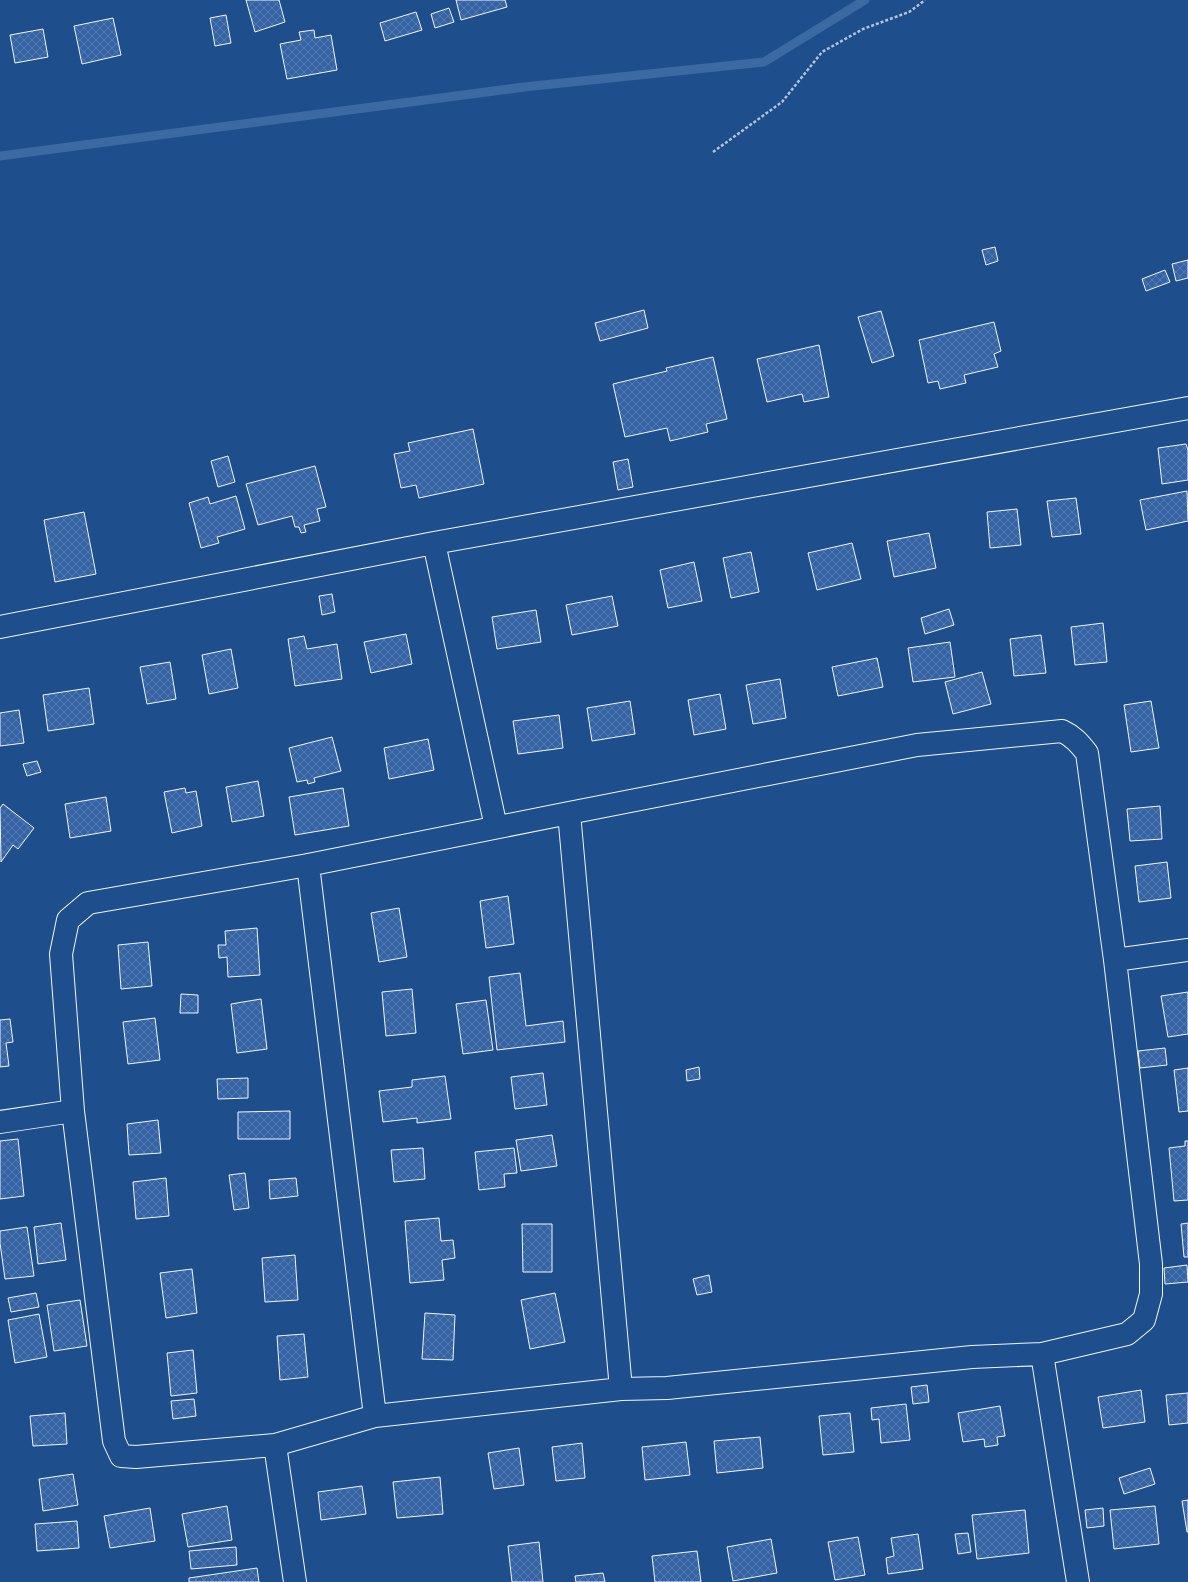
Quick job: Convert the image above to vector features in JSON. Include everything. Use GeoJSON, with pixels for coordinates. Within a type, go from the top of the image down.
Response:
{"type":"FeatureCollection","features":[{"type":"Feature","properties":{"kind":"street"},"geometry":{"type":"LineString","coordinates":[[0,628],[434,543],[1188,408]]}},
{"type":"Feature","properties":{"kind":"street"},"geometry":{"type":"LineString","coordinates":[[434,543],[496,827]]}},
{"type":"Feature","properties":{"kind":"street"},"geometry":{"type":"LineString","coordinates":[[1062,731],[1070,735],[1079,742],[1086,753],[1115,960],[1151,1264],[1151,1294],[1144,1320],[1127,1334],[1042,1354],[972,1357],[667,1388],[621,1389],[375,1416],[275,1445],[136,1457],[121,1456],[114,1441],[72,1111],[61,954],[68,920],[88,903],[308,865],[496,827],[917,745],[1062,731]]}},
{"type":"Feature","properties":{"kind":"street"},"geometry":{"type":"LineString","coordinates":[[569,813],[621,1389]]}},
{"type":"Feature","properties":{"kind":"street"},"geometry":{"type":"LineString","coordinates":[[308,865],[375,1416]]}},
{"type":"Feature","properties":{"kind":"street"},"geometry":{"type":"LineString","coordinates":[[1115,960],[1188,950]]}},
{"type":"Feature","properties":{"kind":"street"},"geometry":{"type":"LineString","coordinates":[[0,1122],[72,1111]]}},
{"type":"Feature","properties":{"kind":"street"},"geometry":{"type":"LineString","coordinates":[[1042,1354],[1078,1582]]}},
{"type":"Feature","properties":{"kind":"street"},"geometry":{"type":"LineString","coordinates":[[275,1445],[295,1582]]}},
{"type":"Feature","properties":{"kind":"path"},"geometry":{"type":"LineString","coordinates":[[713,152],[782,102],[822,52],[863,29],[909,12],[925,0]]}},
{"type":"Feature","properties":{"kind":"building"},"geometry":{"type":"Polygon","coordinates":[[[246,0],[279,0],[285,22],[255,32],[246,0]]]}},
{"type":"Feature","properties":{"kind":"building"},"geometry":{"type":"Polygon","coordinates":[[[456,0],[505,0],[507,7],[461,20],[456,0]]]}},
{"type":"Feature","properties":{"kind":"building"},"geometry":{"type":"Polygon","coordinates":[[[449,8],[454,22],[435,28],[431,14],[449,8]]]}},
{"type":"Feature","properties":{"kind":"building"},"geometry":{"type":"Polygon","coordinates":[[[416,12],[422,30],[385,41],[380,23],[416,12]]]}},
{"type":"Feature","properties":{"kind":"building"},"geometry":{"type":"Polygon","coordinates":[[[226,15],[231,43],[215,46],[210,18],[226,15]]]}},
{"type":"Feature","properties":{"kind":"building"},"geometry":{"type":"Polygon","coordinates":[[[113,18],[121,55],[82,64],[74,26],[113,18]]]}},
{"type":"Feature","properties":{"kind":"building"},"geometry":{"type":"Polygon","coordinates":[[[43,29],[48,57],[15,63],[10,35],[43,29]]]}},
{"type":"Feature","properties":{"kind":"building"},"geometry":{"type":"Polygon","coordinates":[[[314,30],[315,38],[331,35],[337,70],[287,79],[280,44],[301,40],[299,32],[314,30]]]}},
{"type":"Feature","properties":{"kind":"building"},"geometry":{"type":"Polygon","coordinates":[[[995,247],[998,261],[986,265],[982,250],[995,247]]]}},
{"type":"Feature","properties":{"kind":"building"},"geometry":{"type":"Polygon","coordinates":[[[1188,260],[1188,278],[1176,281],[1172,264],[1188,260]]]}},
{"type":"Feature","properties":{"kind":"building"},"geometry":{"type":"Polygon","coordinates":[[[1165,270],[1170,282],[1146,291],[1142,279],[1165,270]]]}},
{"type":"Feature","properties":{"kind":"building"},"geometry":{"type":"Polygon","coordinates":[[[644,310],[648,328],[600,341],[595,323],[644,310]]]}},
{"type":"Feature","properties":{"kind":"building"},"geometry":{"type":"Polygon","coordinates":[[[881,311],[894,356],[872,363],[858,317],[881,311]]]}},
{"type":"Feature","properties":{"kind":"building"},"geometry":{"type":"Polygon","coordinates":[[[994,322],[1001,351],[994,354],[998,367],[964,375],[966,383],[940,389],[938,381],[928,383],[919,340],[994,322]]]}},
{"type":"Feature","properties":{"kind":"building"},"geometry":{"type":"Polygon","coordinates":[[[819,345],[829,397],[804,402],[802,394],[767,402],[757,359],[819,345]]]}},
{"type":"Feature","properties":{"kind":"building"},"geometry":{"type":"Polygon","coordinates":[[[713,357],[727,419],[706,424],[708,432],[670,441],[667,428],[625,437],[613,384],[667,371],[666,368],[713,357]]]}},
{"type":"Feature","properties":{"kind":"building"},"geometry":{"type":"Polygon","coordinates":[[[473,429],[484,484],[419,498],[416,485],[401,488],[394,454],[410,451],[408,443],[473,429]]]}},
{"type":"Feature","properties":{"kind":"building"},"geometry":{"type":"Polygon","coordinates":[[[1186,444],[1188,450],[1188,480],[1162,484],[1158,448],[1186,444]]]}},
{"type":"Feature","properties":{"kind":"building"},"geometry":{"type":"Polygon","coordinates":[[[228,456],[235,482],[218,487],[211,461],[228,456]]]}},
{"type":"Feature","properties":{"kind":"building"},"geometry":{"type":"Polygon","coordinates":[[[628,459],[633,487],[618,490],[613,462],[628,459]]]}},
{"type":"Feature","properties":{"kind":"building"},"geometry":{"type":"Polygon","coordinates":[[[315,466],[326,507],[317,509],[320,521],[304,525],[306,532],[301,533],[299,527],[295,527],[292,516],[258,525],[246,484],[315,466]]]}},
{"type":"Feature","properties":{"kind":"building"},"geometry":{"type":"Polygon","coordinates":[[[1187,491],[1188,521],[1146,530],[1140,500],[1187,491]]]}},
{"type":"Feature","properties":{"kind":"building"},"geometry":{"type":"Polygon","coordinates":[[[236,496],[245,529],[217,537],[219,543],[201,548],[189,503],[208,497],[210,504],[236,496]]]}},
{"type":"Feature","properties":{"kind":"building"},"geometry":{"type":"Polygon","coordinates":[[[1076,498],[1081,534],[1052,537],[1047,501],[1076,498]]]}},
{"type":"Feature","properties":{"kind":"building"},"geometry":{"type":"Polygon","coordinates":[[[1017,509],[1021,545],[990,548],[987,512],[1017,509]]]}},
{"type":"Feature","properties":{"kind":"building"},"geometry":{"type":"Polygon","coordinates":[[[84,512],[96,574],[55,582],[44,520],[84,512]]]}},
{"type":"Feature","properties":{"kind":"building"},"geometry":{"type":"Polygon","coordinates":[[[929,533],[936,568],[894,577],[887,541],[929,533]]]}},
{"type":"Feature","properties":{"kind":"building"},"geometry":{"type":"Polygon","coordinates":[[[852,543],[861,579],[817,590],[808,553],[852,543]]]}},
{"type":"Feature","properties":{"kind":"building"},"geometry":{"type":"Polygon","coordinates":[[[751,552],[759,592],[731,598],[723,558],[751,552]]]}},
{"type":"Feature","properties":{"kind":"building"},"geometry":{"type":"Polygon","coordinates":[[[694,562],[702,601],[668,608],[660,570],[694,562]]]}},
{"type":"Feature","properties":{"kind":"building"},"geometry":{"type":"Polygon","coordinates":[[[332,594],[335,612],[322,615],[319,596],[332,594]]]}},
{"type":"Feature","properties":{"kind":"building"},"geometry":{"type":"Polygon","coordinates":[[[612,596],[618,626],[572,635],[566,605],[612,596]]]}},
{"type":"Feature","properties":{"kind":"building"},"geometry":{"type":"Polygon","coordinates":[[[949,609],[954,625],[925,634],[921,618],[949,609]]]}},
{"type":"Feature","properties":{"kind":"building"},"geometry":{"type":"Polygon","coordinates":[[[536,610],[541,642],[497,649],[492,617],[536,610]]]}},
{"type":"Feature","properties":{"kind":"building"},"geometry":{"type":"Polygon","coordinates":[[[1103,623],[1107,662],[1075,665],[1071,627],[1103,623]]]}},
{"type":"Feature","properties":{"kind":"building"},"geometry":{"type":"Polygon","coordinates":[[[406,634],[412,664],[371,673],[364,642],[406,634]]]}},
{"type":"Feature","properties":{"kind":"building"},"geometry":{"type":"Polygon","coordinates":[[[1041,635],[1046,673],[1014,676],[1010,639],[1041,635]]]}},
{"type":"Feature","properties":{"kind":"building"},"geometry":{"type":"Polygon","coordinates":[[[304,636],[307,649],[337,644],[342,679],[295,686],[288,639],[304,636]]]}},
{"type":"Feature","properties":{"kind":"building"},"geometry":{"type":"Polygon","coordinates":[[[950,642],[955,677],[913,682],[908,648],[950,642]]]}},
{"type":"Feature","properties":{"kind":"building"},"geometry":{"type":"Polygon","coordinates":[[[231,649],[238,688],[209,694],[202,655],[231,649]]]}},
{"type":"Feature","properties":{"kind":"building"},"geometry":{"type":"Polygon","coordinates":[[[877,658],[883,687],[838,696],[832,667],[877,658]]]}},
{"type":"Feature","properties":{"kind":"building"},"geometry":{"type":"Polygon","coordinates":[[[170,662],[176,699],[147,704],[140,667],[170,662]]]}},
{"type":"Feature","properties":{"kind":"building"},"geometry":{"type":"Polygon","coordinates":[[[982,672],[991,704],[953,714],[945,682],[982,672]]]}},
{"type":"Feature","properties":{"kind":"building"},"geometry":{"type":"Polygon","coordinates":[[[780,679],[786,718],[753,724],[746,685],[780,679]]]}},
{"type":"Feature","properties":{"kind":"building"},"geometry":{"type":"Polygon","coordinates":[[[89,688],[94,724],[48,731],[43,695],[89,688]]]}},
{"type":"Feature","properties":{"kind":"building"},"geometry":{"type":"Polygon","coordinates":[[[720,694],[726,729],[694,735],[688,700],[720,694]]]}},
{"type":"Feature","properties":{"kind":"building"},"geometry":{"type":"Polygon","coordinates":[[[630,701],[635,734],[592,741],[587,708],[630,701]]]}},
{"type":"Feature","properties":{"kind":"building"},"geometry":{"type":"Polygon","coordinates":[[[1151,701],[1159,748],[1131,752],[1124,705],[1151,701]]]}},
{"type":"Feature","properties":{"kind":"building"},"geometry":{"type":"Polygon","coordinates":[[[19,710],[24,743],[0,746],[0,713],[19,710]]]}},
{"type":"Feature","properties":{"kind":"building"},"geometry":{"type":"Polygon","coordinates":[[[559,715],[563,748],[518,754],[513,721],[559,715]]]}},
{"type":"Feature","properties":{"kind":"building"},"geometry":{"type":"Polygon","coordinates":[[[332,737],[341,771],[314,778],[315,782],[308,784],[307,780],[297,782],[289,748],[332,737]]]}},
{"type":"Feature","properties":{"kind":"building"},"geometry":{"type":"Polygon","coordinates":[[[428,739],[434,770],[389,779],[384,748],[428,739]]]}},
{"type":"Feature","properties":{"kind":"building"},"geometry":{"type":"Polygon","coordinates":[[[37,761],[41,772],[27,776],[23,764],[37,761]]]}},
{"type":"Feature","properties":{"kind":"building"},"geometry":{"type":"Polygon","coordinates":[[[258,781],[264,816],[232,822],[226,787],[258,781]]]}},
{"type":"Feature","properties":{"kind":"building"},"geometry":{"type":"Polygon","coordinates":[[[185,788],[186,793],[196,791],[202,826],[172,833],[164,792],[185,788]]]}},
{"type":"Feature","properties":{"kind":"building"},"geometry":{"type":"Polygon","coordinates":[[[343,788],[349,826],[295,835],[289,797],[343,788]]]}},
{"type":"Feature","properties":{"kind":"building"},"geometry":{"type":"Polygon","coordinates":[[[106,797],[111,831],[70,838],[65,804],[106,797]]]}},
{"type":"Feature","properties":{"kind":"building"},"geometry":{"type":"Polygon","coordinates":[[[3,804],[34,828],[18,849],[13,845],[1,862],[0,808],[3,804]]]}},
{"type":"Feature","properties":{"kind":"building"},"geometry":{"type":"Polygon","coordinates":[[[1160,806],[1162,839],[1130,841],[1127,809],[1160,806]]]}},
{"type":"Feature","properties":{"kind":"building"},"geometry":{"type":"Polygon","coordinates":[[[1167,862],[1171,898],[1139,902],[1135,866],[1167,862]]]}},
{"type":"Feature","properties":{"kind":"building"},"geometry":{"type":"Polygon","coordinates":[[[508,896],[514,944],[486,948],[480,901],[508,896]]]}},
{"type":"Feature","properties":{"kind":"building"},"geometry":{"type":"Polygon","coordinates":[[[399,908],[407,957],[379,962],[371,913],[399,908]]]}},
{"type":"Feature","properties":{"kind":"building"},"geometry":{"type":"Polygon","coordinates":[[[257,928],[260,975],[228,977],[227,957],[219,958],[218,945],[226,945],[225,931],[257,928]]]}},
{"type":"Feature","properties":{"kind":"building"},"geometry":{"type":"Polygon","coordinates":[[[148,942],[152,986],[121,989],[118,945],[148,942]]]}},
{"type":"Feature","properties":{"kind":"building"},"geometry":{"type":"Polygon","coordinates":[[[520,973],[526,1026],[563,1021],[565,1042],[497,1050],[489,977],[520,973]]]}},
{"type":"Feature","properties":{"kind":"building"},"geometry":{"type":"Polygon","coordinates":[[[412,989],[416,1033],[386,1036],[382,992],[412,989]]]}},
{"type":"Feature","properties":{"kind":"building"},"geometry":{"type":"Polygon","coordinates":[[[1188,992],[1188,1034],[1168,1037],[1161,996],[1188,992]]]}},
{"type":"Feature","properties":{"kind":"building"},"geometry":{"type":"Polygon","coordinates":[[[181,994],[198,995],[198,1013],[180,1013],[181,994]]]}},
{"type":"Feature","properties":{"kind":"building"},"geometry":{"type":"Polygon","coordinates":[[[261,999],[267,1049],[237,1053],[231,1004],[261,999]]]}},
{"type":"Feature","properties":{"kind":"building"},"geometry":{"type":"Polygon","coordinates":[[[486,1000],[493,1050],[463,1054],[456,1004],[486,1000]]]}},
{"type":"Feature","properties":{"kind":"building"},"geometry":{"type":"Polygon","coordinates":[[[155,1018],[160,1060],[128,1064],[123,1022],[155,1018]]]}},
{"type":"Feature","properties":{"kind":"building"},"geometry":{"type":"Polygon","coordinates":[[[10,1019],[13,1042],[6,1043],[9,1066],[0,1067],[0,1020],[10,1019]]]}},
{"type":"Feature","properties":{"kind":"building"},"geometry":{"type":"Polygon","coordinates":[[[1165,1048],[1167,1065],[1140,1068],[1138,1051],[1165,1048]]]}},
{"type":"Feature","properties":{"kind":"building"},"geometry":{"type":"Polygon","coordinates":[[[699,1067],[700,1079],[687,1081],[686,1070],[699,1067]]]}},
{"type":"Feature","properties":{"kind":"building"},"geometry":{"type":"Polygon","coordinates":[[[1188,1068],[1188,1111],[1179,1112],[1174,1070],[1188,1068]]]}},
{"type":"Feature","properties":{"kind":"building"},"geometry":{"type":"Polygon","coordinates":[[[543,1073],[547,1105],[515,1109],[511,1077],[543,1073]]]}},
{"type":"Feature","properties":{"kind":"building"},"geometry":{"type":"Polygon","coordinates":[[[445,1076],[451,1119],[417,1123],[417,1118],[383,1122],[379,1091],[412,1087],[412,1080],[445,1076]]]}},
{"type":"Feature","properties":{"kind":"building"},"geometry":{"type":"Polygon","coordinates":[[[248,1078],[248,1098],[218,1099],[217,1079],[248,1078]]]}},
{"type":"Feature","properties":{"kind":"building"},"geometry":{"type":"Polygon","coordinates":[[[290,1111],[290,1139],[238,1139],[238,1112],[290,1111]]]}},
{"type":"Feature","properties":{"kind":"building"},"geometry":{"type":"Polygon","coordinates":[[[158,1120],[161,1153],[129,1155],[127,1124],[158,1120]]]}},
{"type":"Feature","properties":{"kind":"building"},"geometry":{"type":"Polygon","coordinates":[[[552,1135],[557,1166],[521,1171],[516,1140],[552,1135]]]}},
{"type":"Feature","properties":{"kind":"building"},"geometry":{"type":"Polygon","coordinates":[[[18,1139],[24,1196],[0,1199],[0,1141],[18,1139]]]}},
{"type":"Feature","properties":{"kind":"building"},"geometry":{"type":"Polygon","coordinates":[[[1185,1141],[1188,1141],[1188,1200],[1174,1201],[1169,1148],[1185,1146],[1185,1141]]]}},
{"type":"Feature","properties":{"kind":"building"},"geometry":{"type":"Polygon","coordinates":[[[423,1148],[425,1179],[394,1182],[391,1150],[423,1148]]]}},
{"type":"Feature","properties":{"kind":"building"},"geometry":{"type":"Polygon","coordinates":[[[514,1148],[517,1173],[504,1174],[505,1187],[479,1190],[475,1152],[514,1148]]]}},
{"type":"Feature","properties":{"kind":"building"},"geometry":{"type":"Polygon","coordinates":[[[245,1173],[249,1208],[234,1210],[229,1175],[245,1173]]]}},
{"type":"Feature","properties":{"kind":"building"},"geometry":{"type":"Polygon","coordinates":[[[166,1178],[169,1216],[136,1219],[133,1182],[166,1178]]]}},
{"type":"Feature","properties":{"kind":"building"},"geometry":{"type":"Polygon","coordinates":[[[296,1178],[298,1196],[270,1199],[269,1180],[296,1178]]]}},
{"type":"Feature","properties":{"kind":"building"},"geometry":{"type":"Polygon","coordinates":[[[439,1218],[441,1241],[453,1240],[455,1258],[442,1260],[444,1280],[410,1283],[405,1221],[439,1218]]]}},
{"type":"Feature","properties":{"kind":"building"},"geometry":{"type":"Polygon","coordinates":[[[61,1223],[66,1260],[38,1264],[34,1227],[61,1223]]]}},
{"type":"Feature","properties":{"kind":"building"},"geometry":{"type":"Polygon","coordinates":[[[1188,1223],[1188,1257],[1184,1257],[1181,1224],[1188,1223]]]}},
{"type":"Feature","properties":{"kind":"building"},"geometry":{"type":"Polygon","coordinates":[[[522,1224],[552,1224],[552,1272],[523,1272],[522,1224]]]}},
{"type":"Feature","properties":{"kind":"building"},"geometry":{"type":"Polygon","coordinates":[[[27,1227],[34,1276],[5,1279],[0,1243],[0,1231],[27,1227]]]}},
{"type":"Feature","properties":{"kind":"building"},"geometry":{"type":"Polygon","coordinates":[[[295,1255],[298,1300],[265,1302],[262,1258],[295,1255]]]}},
{"type":"Feature","properties":{"kind":"building"},"geometry":{"type":"Polygon","coordinates":[[[1187,1265],[1188,1282],[1165,1284],[1164,1268],[1187,1265]]]}},
{"type":"Feature","properties":{"kind":"building"},"geometry":{"type":"Polygon","coordinates":[[[192,1269],[197,1313],[166,1318],[160,1273],[192,1269]]]}},
{"type":"Feature","properties":{"kind":"building"},"geometry":{"type":"Polygon","coordinates":[[[709,1275],[712,1292],[697,1295],[693,1279],[709,1275]]]}},
{"type":"Feature","properties":{"kind":"building"},"geometry":{"type":"Polygon","coordinates":[[[36,1293],[39,1307],[11,1312],[8,1298],[36,1293]]]}},
{"type":"Feature","properties":{"kind":"building"},"geometry":{"type":"Polygon","coordinates":[[[555,1293],[565,1342],[530,1349],[521,1300],[555,1293]]]}},
{"type":"Feature","properties":{"kind":"building"},"geometry":{"type":"Polygon","coordinates":[[[80,1300],[87,1346],[54,1351],[47,1305],[80,1300]]]}},
{"type":"Feature","properties":{"kind":"building"},"geometry":{"type":"Polygon","coordinates":[[[425,1313],[455,1315],[453,1360],[422,1359],[425,1313]]]}},
{"type":"Feature","properties":{"kind":"building"},"geometry":{"type":"Polygon","coordinates":[[[39,1314],[47,1357],[15,1363],[8,1320],[39,1314]]]}},
{"type":"Feature","properties":{"kind":"building"},"geometry":{"type":"Polygon","coordinates":[[[304,1334],[308,1377],[280,1380],[277,1336],[304,1334]]]}},
{"type":"Feature","properties":{"kind":"building"},"geometry":{"type":"Polygon","coordinates":[[[193,1350],[197,1393],[171,1396],[167,1353],[193,1350]]]}},
{"type":"Feature","properties":{"kind":"building"},"geometry":{"type":"Polygon","coordinates":[[[927,1385],[929,1402],[913,1404],[911,1387],[927,1385]]]}},
{"type":"Feature","properties":{"kind":"building"},"geometry":{"type":"Polygon","coordinates":[[[1141,1390],[1145,1422],[1103,1428],[1098,1397],[1141,1390]]]}},
{"type":"Feature","properties":{"kind":"building"},"geometry":{"type":"Polygon","coordinates":[[[1188,1393],[1188,1423],[1169,1425],[1166,1395],[1188,1393]]]}},
{"type":"Feature","properties":{"kind":"building"},"geometry":{"type":"Polygon","coordinates":[[[194,1399],[196,1416],[173,1419],[171,1401],[194,1399]]]}},
{"type":"Feature","properties":{"kind":"building"},"geometry":{"type":"Polygon","coordinates":[[[906,1404],[910,1440],[881,1443],[879,1419],[872,1420],[871,1408],[906,1404]]]}},
{"type":"Feature","properties":{"kind":"building"},"geometry":{"type":"Polygon","coordinates":[[[1000,1406],[1005,1436],[997,1437],[998,1445],[985,1447],[984,1439],[963,1442],[958,1413],[1000,1406]]]}},
{"type":"Feature","properties":{"kind":"building"},"geometry":{"type":"Polygon","coordinates":[[[65,1413],[67,1444],[33,1446],[30,1416],[65,1413]]]}},
{"type":"Feature","properties":{"kind":"building"},"geometry":{"type":"Polygon","coordinates":[[[850,1413],[854,1452],[823,1455],[819,1416],[850,1413]]]}},
{"type":"Feature","properties":{"kind":"building"},"geometry":{"type":"Polygon","coordinates":[[[760,1437],[763,1468],[717,1473],[714,1441],[760,1437]]]}},
{"type":"Feature","properties":{"kind":"building"},"geometry":{"type":"Polygon","coordinates":[[[686,1442],[690,1475],[645,1480],[642,1447],[686,1442]]]}},
{"type":"Feature","properties":{"kind":"building"},"geometry":{"type":"Polygon","coordinates":[[[582,1443],[585,1478],[556,1481],[552,1447],[582,1443]]]}},
{"type":"Feature","properties":{"kind":"building"},"geometry":{"type":"Polygon","coordinates":[[[519,1448],[524,1485],[494,1489],[488,1453],[519,1448]]]}},
{"type":"Feature","properties":{"kind":"building"},"geometry":{"type":"Polygon","coordinates":[[[1150,1468],[1155,1484],[1124,1494],[1119,1478],[1150,1468]]]}},
{"type":"Feature","properties":{"kind":"building"},"geometry":{"type":"Polygon","coordinates":[[[73,1474],[78,1505],[43,1511],[39,1479],[73,1474]]]}},
{"type":"Feature","properties":{"kind":"building"},"geometry":{"type":"Polygon","coordinates":[[[440,1477],[443,1514],[397,1518],[393,1482],[440,1477]]]}},
{"type":"Feature","properties":{"kind":"building"},"geometry":{"type":"Polygon","coordinates":[[[362,1486],[366,1514],[321,1520],[318,1492],[362,1486]]]}},
{"type":"Feature","properties":{"kind":"building"},"geometry":{"type":"Polygon","coordinates":[[[1188,1500],[1188,1532],[1187,1532],[1182,1501],[1188,1500]]]}},
{"type":"Feature","properties":{"kind":"building"},"geometry":{"type":"Polygon","coordinates":[[[227,1506],[232,1540],[188,1547],[182,1514],[227,1506]]]}},
{"type":"Feature","properties":{"kind":"building"},"geometry":{"type":"Polygon","coordinates":[[[1155,1506],[1159,1544],[1114,1549],[1110,1510],[1155,1506]]]}},
{"type":"Feature","properties":{"kind":"building"},"geometry":{"type":"Polygon","coordinates":[[[150,1508],[155,1541],[110,1548],[104,1516],[150,1508]]]}},
{"type":"Feature","properties":{"kind":"building"},"geometry":{"type":"Polygon","coordinates":[[[1103,1508],[1104,1526],[1087,1528],[1085,1510],[1103,1508]]]}},
{"type":"Feature","properties":{"kind":"building"},"geometry":{"type":"Polygon","coordinates":[[[1025,1510],[1029,1553],[977,1559],[972,1515],[1025,1510]]]}},
{"type":"Feature","properties":{"kind":"building"},"geometry":{"type":"Polygon","coordinates":[[[77,1521],[79,1548],[37,1551],[35,1524],[77,1521]]]}},
{"type":"Feature","properties":{"kind":"building"},"geometry":{"type":"Polygon","coordinates":[[[968,1533],[971,1552],[958,1554],[955,1534],[968,1533]]]}},
{"type":"Feature","properties":{"kind":"building"},"geometry":{"type":"Polygon","coordinates":[[[918,1534],[923,1569],[888,1574],[886,1558],[894,1556],[891,1538],[918,1534]]]}},
{"type":"Feature","properties":{"kind":"building"},"geometry":{"type":"Polygon","coordinates":[[[858,1537],[865,1575],[835,1580],[828,1542],[858,1537]]]}},
{"type":"Feature","properties":{"kind":"building"},"geometry":{"type":"Polygon","coordinates":[[[771,1539],[777,1573],[733,1581],[727,1547],[771,1539]]]}},
{"type":"Feature","properties":{"kind":"building"},"geometry":{"type":"Polygon","coordinates":[[[539,1542],[543,1582],[512,1582],[508,1546],[539,1542]]]}},
{"type":"Feature","properties":{"kind":"building"},"geometry":{"type":"Polygon","coordinates":[[[236,1547],[237,1565],[191,1569],[189,1551],[236,1547]]]}},
{"type":"Feature","properties":{"kind":"building"},"geometry":{"type":"Polygon","coordinates":[[[697,1551],[701,1582],[655,1582],[652,1556],[697,1551]]]}},
{"type":"Feature","properties":{"kind":"building"},"geometry":{"type":"Polygon","coordinates":[[[257,1568],[259,1582],[189,1582],[189,1578],[257,1568]]]}},
{"type":"Feature","properties":{"kind":"building"},"geometry":{"type":"Polygon","coordinates":[[[603,1573],[605,1582],[576,1582],[575,1576],[603,1573]]]}},
{"type":"Feature","properties":{"kind":"waterway"},"geometry":{"type":"LineString","coordinates":[[0,156],[524,87],[764,62],[865,0]]}}]}
